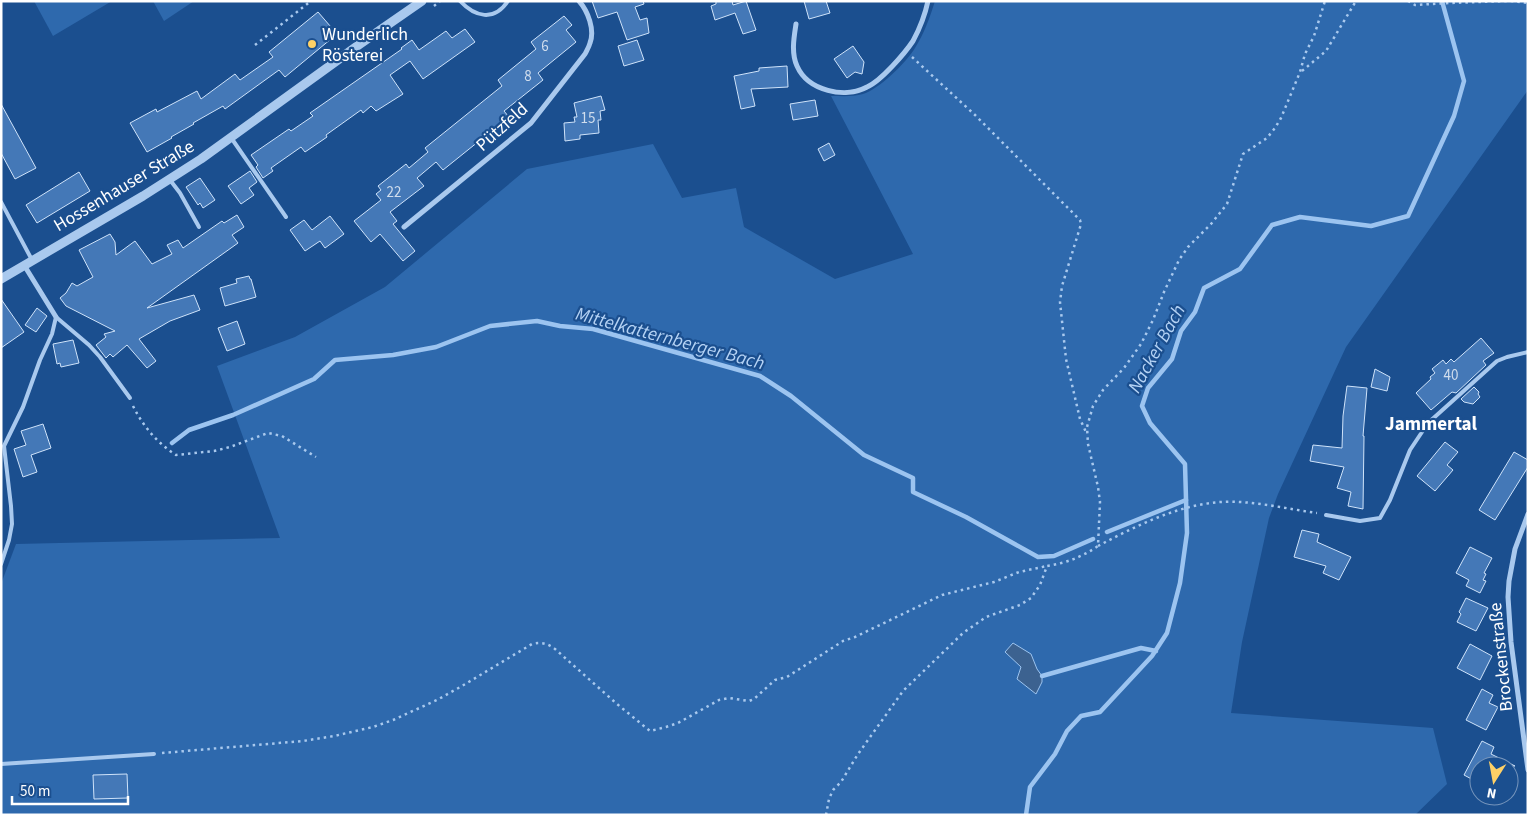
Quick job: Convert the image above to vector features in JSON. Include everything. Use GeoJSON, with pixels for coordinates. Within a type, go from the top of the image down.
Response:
{"type":"FeatureCollection","features":[{"type":"Feature","properties":{"kind":"street","name":"Hossenhauser Straße"},"geometry":{"type":"LineString","coordinates":[[1,278],[170,179],[231,138],[422,1]]}},
{"type":"Feature","properties":{"kind":"street","name":"Pützfeld"},"geometry":{"type":"LineString","coordinates":[[404,227],[531,123],[585,54],[591,42],[592,32],[589,19],[579,1]]}},
{"type":"Feature","properties":{"kind":"street"},"geometry":{"type":"LineString","coordinates":[[796,24],[794,43],[797,65],[806,78],[814,84],[829,90],[842,93],[856,92],[868,87],[882,76],[905,51],[912,42],[924,18],[928,1]]}},
{"type":"Feature","properties":{"kind":"street"},"geometry":{"type":"LineString","coordinates":[[28,263],[56,317]]}},
{"type":"Feature","properties":{"kind":"street","name":"Brockenstraße"},"geometry":{"type":"LineString","coordinates":[[1528,514],[1515,549],[1508,597],[1511,642],[1528,770]]}},
{"type":"Feature","properties":{"kind":"lane"},"geometry":{"type":"LineString","coordinates":[[460,1],[471,11],[484,15],[498,11],[508,1]]}},
{"type":"Feature","properties":{"kind":"lane"},"geometry":{"type":"LineString","coordinates":[[231,138],[286,217]]}},
{"type":"Feature","properties":{"kind":"lane"},"geometry":{"type":"LineString","coordinates":[[170,179],[199,227]]}},
{"type":"Feature","properties":{"kind":"lane"},"geometry":{"type":"LineString","coordinates":[[1,202],[28,263]]}},
{"type":"Feature","properties":{"kind":"lane"},"geometry":{"type":"LineString","coordinates":[[1,564],[12,524],[4,446],[21,413],[40,360],[52,334],[56,317],[100,357],[130,398]]}},
{"type":"Feature","properties":{"kind":"lane"},"geometry":{"type":"LineString","coordinates":[[1326,514],[1360,521],[1380,518],[1390,500],[1410,450],[1428,423],[1497,361],[1528,352]]}},
{"type":"Feature","properties":{"kind":"lane"},"geometry":{"type":"LineString","coordinates":[[1,764],[154,754]]}},
{"type":"Feature","properties":{"kind":"path"},"geometry":{"type":"LineString","coordinates":[[255,46],[311,1]]}},
{"type":"Feature","properties":{"kind":"path"},"geometry":{"type":"LineString","coordinates":[[1098,546],[1100,502],[1087,433],[1092,406],[1142,344],[1164,292],[1188,246],[1211,224],[1227,204],[1243,154],[1267,138],[1281,118],[1300,72],[1305,54],[1314,36],[1325,1]]}},
{"type":"Feature","properties":{"kind":"path"},"geometry":{"type":"LineString","coordinates":[[1300,72],[1326,51],[1356,1]]}},
{"type":"Feature","properties":{"kind":"path"},"geometry":{"type":"LineString","coordinates":[[1408,1],[1414,5],[1449,2],[1510,1],[1528,3]]}},
{"type":"Feature","properties":{"kind":"path"},"geometry":{"type":"LineString","coordinates":[[905,51],[974,115],[1080,220],[1081,224],[1062,286],[1060,302],[1066,359],[1080,420],[1087,433]]}},
{"type":"Feature","properties":{"kind":"path"},"geometry":{"type":"LineString","coordinates":[[130,398],[139,419],[148,431],[176,455],[214,451],[230,447],[268,432],[282,436],[316,457]]}},
{"type":"Feature","properties":{"kind":"path"},"geometry":{"type":"LineString","coordinates":[[154,754],[302,741],[373,727],[394,720],[437,700],[532,644],[540,642],[555,649],[650,731],[678,723],[719,700],[729,698],[748,701],[754,699],[775,680],[783,679],[796,672],[843,641],[942,595],[994,582],[1019,572],[1062,564],[1087,554],[1098,546],[1135,528],[1180,509],[1222,502],[1326,514]]}},
{"type":"Feature","properties":{"kind":"path"},"geometry":{"type":"LineString","coordinates":[[826,815],[832,790],[840,782],[904,691],[963,633],[986,617],[1031,598],[1040,585],[1047,566]]}},
{"type":"Feature","properties":{"kind":"shaded area"},"geometry":{"type":"Polygon","coordinates":[[[34,1],[112,1],[53,36],[34,1]]]}},
{"type":"Feature","properties":{"kind":"shaded area"},"geometry":{"type":"Polygon","coordinates":[[[153,1],[194,1],[164,21],[153,1]]]}},
{"type":"Feature","properties":{"kind":"shaded area"},"geometry":{"type":"Polygon","coordinates":[[[935,1],[1528,1],[1528,90],[1346,347],[1278,494],[1269,518],[1242,642],[1231,713],[1433,728],[1447,784],[1415,815],[1,815],[1,584],[16,544],[280,538],[217,366],[295,337],[385,287],[527,169],[653,144],[682,198],[736,188],[744,227],[835,279],[913,254],[831,96],[863,94],[892,75],[906,61],[918,43],[935,1]]]}},
{"type":"Feature","properties":{"kind":"shaded area"},"geometry":{"type":"Polygon","coordinates":[[[1013,643],[1031,654],[1042,676],[1042,682],[1036,694],[1017,679],[1021,667],[1005,652],[1013,643]]]}},
{"type":"Feature","properties":{"kind":"building"},"geometry":{"type":"Polygon","coordinates":[[[592,1],[643,1],[644,4],[635,7],[640,20],[647,18],[649,33],[627,40],[617,12],[598,18],[592,1]]]}},
{"type":"Feature","properties":{"kind":"building"},"geometry":{"type":"Polygon","coordinates":[[[716,1],[732,1],[733,5],[746,1],[756,30],[743,34],[735,13],[715,20],[711,6],[716,4],[716,1]]]}},
{"type":"Feature","properties":{"kind":"building"},"geometry":{"type":"Polygon","coordinates":[[[804,1],[826,1],[830,13],[809,19],[804,1]]]}},
{"type":"Feature","properties":{"kind":"building"},"geometry":{"type":"Polygon","coordinates":[[[318,12],[337,34],[285,77],[279,70],[225,109],[223,106],[147,152],[130,123],[156,109],[157,112],[197,91],[201,99],[235,74],[240,80],[273,57],[269,52],[318,12]]]}},
{"type":"Feature","properties":{"kind":"building"},"geometry":{"type":"Polygon","coordinates":[[[564,16],[572,25],[566,30],[576,42],[538,73],[543,80],[504,111],[509,117],[443,170],[436,162],[417,178],[424,186],[390,212],[397,221],[393,224],[415,251],[403,261],[380,234],[371,242],[354,221],[381,200],[376,194],[381,190],[378,186],[406,164],[409,168],[428,152],[425,148],[502,86],[498,80],[536,49],[531,42],[564,16]]]}},
{"type":"Feature","properties":{"kind":"building"},"geometry":{"type":"Polygon","coordinates":[[[465,29],[475,42],[423,79],[410,61],[390,75],[403,94],[376,111],[371,106],[363,113],[361,110],[305,152],[301,147],[271,168],[273,171],[263,178],[256,167],[258,165],[251,155],[289,129],[291,131],[313,116],[310,113],[412,40],[419,50],[446,31],[452,38],[465,29]]]}},
{"type":"Feature","properties":{"kind":"building"},"geometry":{"type":"Polygon","coordinates":[[[637,40],[644,60],[624,66],[618,46],[637,40]]]}},
{"type":"Feature","properties":{"kind":"building"},"geometry":{"type":"Polygon","coordinates":[[[853,46],[864,62],[862,74],[855,72],[847,78],[834,59],[853,46]]]}},
{"type":"Feature","properties":{"kind":"building"},"geometry":{"type":"Polygon","coordinates":[[[787,66],[788,87],[751,89],[755,106],[741,109],[734,76],[759,71],[759,68],[787,66]]]}},
{"type":"Feature","properties":{"kind":"building"},"geometry":{"type":"Polygon","coordinates":[[[601,96],[605,110],[600,111],[601,120],[598,120],[599,133],[580,135],[580,139],[565,141],[564,123],[575,122],[574,117],[577,117],[574,103],[601,96]]]}},
{"type":"Feature","properties":{"kind":"building"},"geometry":{"type":"Polygon","coordinates":[[[815,100],[818,116],[793,120],[790,104],[815,100]]]}},
{"type":"Feature","properties":{"kind":"building"},"geometry":{"type":"Polygon","coordinates":[[[1,104],[36,168],[15,179],[1,153],[1,104]]]}},
{"type":"Feature","properties":{"kind":"building"},"geometry":{"type":"Polygon","coordinates":[[[829,143],[835,155],[824,161],[818,149],[829,143]]]}},
{"type":"Feature","properties":{"kind":"building"},"geometry":{"type":"Polygon","coordinates":[[[250,171],[257,182],[249,188],[254,195],[241,204],[228,186],[250,171]]]}},
{"type":"Feature","properties":{"kind":"building"},"geometry":{"type":"Polygon","coordinates":[[[79,172],[90,191],[37,223],[26,205],[79,172]]]}},
{"type":"Feature","properties":{"kind":"building"},"geometry":{"type":"Polygon","coordinates":[[[200,178],[215,200],[203,208],[200,203],[198,205],[186,187],[200,178]]]}},
{"type":"Feature","properties":{"kind":"building"},"geometry":{"type":"Polygon","coordinates":[[[237,215],[244,227],[232,235],[238,243],[147,308],[194,295],[200,310],[170,321],[139,339],[156,361],[147,368],[127,345],[113,357],[110,354],[106,358],[96,345],[106,337],[104,334],[115,331],[66,306],[60,298],[66,293],[72,283],[77,286],[93,277],[79,250],[110,234],[115,242],[116,255],[135,241],[152,264],[172,254],[167,245],[178,240],[183,248],[222,221],[224,223],[237,215]]]}},
{"type":"Feature","properties":{"kind":"building"},"geometry":{"type":"Polygon","coordinates":[[[330,216],[344,234],[325,248],[320,241],[305,251],[290,230],[304,220],[312,230],[330,216]]]}},
{"type":"Feature","properties":{"kind":"building"},"geometry":{"type":"Polygon","coordinates":[[[249,276],[256,297],[225,306],[220,288],[237,283],[236,279],[249,276]]]}},
{"type":"Feature","properties":{"kind":"building"},"geometry":{"type":"Polygon","coordinates":[[[1,299],[24,332],[1,348],[1,299]]]}},
{"type":"Feature","properties":{"kind":"building"},"geometry":{"type":"Polygon","coordinates":[[[37,308],[47,316],[36,332],[25,325],[37,308]]]}},
{"type":"Feature","properties":{"kind":"building"},"geometry":{"type":"Polygon","coordinates":[[[237,321],[245,344],[227,351],[218,328],[237,321]]]}},
{"type":"Feature","properties":{"kind":"building"},"geometry":{"type":"Polygon","coordinates":[[[1481,338],[1494,353],[1483,361],[1486,365],[1456,393],[1452,392],[1431,410],[1416,393],[1435,373],[1432,369],[1443,360],[1446,364],[1451,359],[1454,362],[1481,338]]]}},
{"type":"Feature","properties":{"kind":"building"},"geometry":{"type":"Polygon","coordinates":[[[73,340],[79,363],[61,367],[60,363],[57,364],[53,344],[73,340]]]}},
{"type":"Feature","properties":{"kind":"building"},"geometry":{"type":"Polygon","coordinates":[[[1375,369],[1390,377],[1387,391],[1371,387],[1375,369]]]}},
{"type":"Feature","properties":{"kind":"building"},"geometry":{"type":"Polygon","coordinates":[[[1347,386],[1367,388],[1363,436],[1363,509],[1348,506],[1351,492],[1337,488],[1344,467],[1310,461],[1313,445],[1342,448],[1343,416],[1347,386]]]}},
{"type":"Feature","properties":{"kind":"building"},"geometry":{"type":"Polygon","coordinates":[[[1474,387],[1479,392],[1480,397],[1473,404],[1464,402],[1461,399],[1474,387]]]}},
{"type":"Feature","properties":{"kind":"building"},"geometry":{"type":"Polygon","coordinates":[[[43,424],[51,448],[31,455],[37,472],[23,477],[14,449],[26,445],[21,431],[43,424]]]}},
{"type":"Feature","properties":{"kind":"building"},"geometry":{"type":"Polygon","coordinates":[[[1445,442],[1458,452],[1447,465],[1453,470],[1435,491],[1417,476],[1445,442]]]}},
{"type":"Feature","properties":{"kind":"building"},"geometry":{"type":"Polygon","coordinates":[[[1514,452],[1528,460],[1528,467],[1495,520],[1479,510],[1514,452]]]}},
{"type":"Feature","properties":{"kind":"building"},"geometry":{"type":"Polygon","coordinates":[[[1302,530],[1319,534],[1317,542],[1351,557],[1339,580],[1323,573],[1326,566],[1294,557],[1302,530]]]}},
{"type":"Feature","properties":{"kind":"building"},"geometry":{"type":"Polygon","coordinates":[[[1470,547],[1492,558],[1484,573],[1486,574],[1483,580],[1486,581],[1480,593],[1466,586],[1469,580],[1456,573],[1470,547]]]}},
{"type":"Feature","properties":{"kind":"building"},"geometry":{"type":"Polygon","coordinates":[[[1466,598],[1488,608],[1476,631],[1457,622],[1461,614],[1459,612],[1466,598]]]}},
{"type":"Feature","properties":{"kind":"building"},"geometry":{"type":"Polygon","coordinates":[[[1470,644],[1492,656],[1480,680],[1457,668],[1470,644]]]}},
{"type":"Feature","properties":{"kind":"building"},"geometry":{"type":"Polygon","coordinates":[[[1482,689],[1493,695],[1489,703],[1498,707],[1486,730],[1466,720],[1482,689]]]}},
{"type":"Feature","properties":{"kind":"building"},"geometry":{"type":"Polygon","coordinates":[[[1482,741],[1494,747],[1491,754],[1495,756],[1474,756],[1482,741]]]}},
{"type":"Feature","properties":{"kind":"building"},"geometry":{"type":"Polygon","coordinates":[[[1469,766],[1469,778],[1464,775],[1469,766]]]}},
{"type":"Feature","properties":{"kind":"building"},"geometry":{"type":"Polygon","coordinates":[[[127,774],[128,798],[94,799],[93,775],[127,774]]]}},
{"type":"Feature","properties":{"kind":"waterway","name":"Nacker Bach"},"geometry":{"type":"LineString","coordinates":[[1026,815],[1030,787],[1055,754],[1067,731],[1081,716],[1100,712],[1152,656],[1167,633],[1180,583],[1187,533],[1185,464],[1150,423],[1142,406],[1148,388],[1172,359],[1181,331],[1195,312],[1204,288],[1240,269],[1272,225],[1300,217],[1371,226],[1408,216],[1454,116],[1464,81],[1442,1]]}},
{"type":"Feature","properties":{"kind":"waterway","name":"Mittelkatternberger Bach"},"geometry":{"type":"LineString","coordinates":[[172,443],[189,430],[233,415],[314,379],[335,360],[393,355],[436,347],[490,326],[537,321],[560,326],[593,329],[760,376],[791,396],[864,455],[913,478],[913,492],[966,517],[1038,557],[1054,556],[1093,539]]}},
{"type":"Feature","properties":{"kind":"waterway","name":"Mittelkatternberger Bach"},"geometry":{"type":"LineString","coordinates":[[1107,532],[1186,500]]}},
{"type":"Feature","properties":{"kind":"waterway"},"geometry":{"type":"LineString","coordinates":[[1042,676],[1141,648],[1156,651]]}},
{"type":"Feature","properties":{"kind":"place","name":"Wunderlich Rösterei"},"geometry":{"type":"Point","coordinates":[312,44]}},
{"type":"Feature","properties":{"kind":"district","name":"Jammertal"},"geometry":{"type":"Point","coordinates":[1431,424]}}]}
